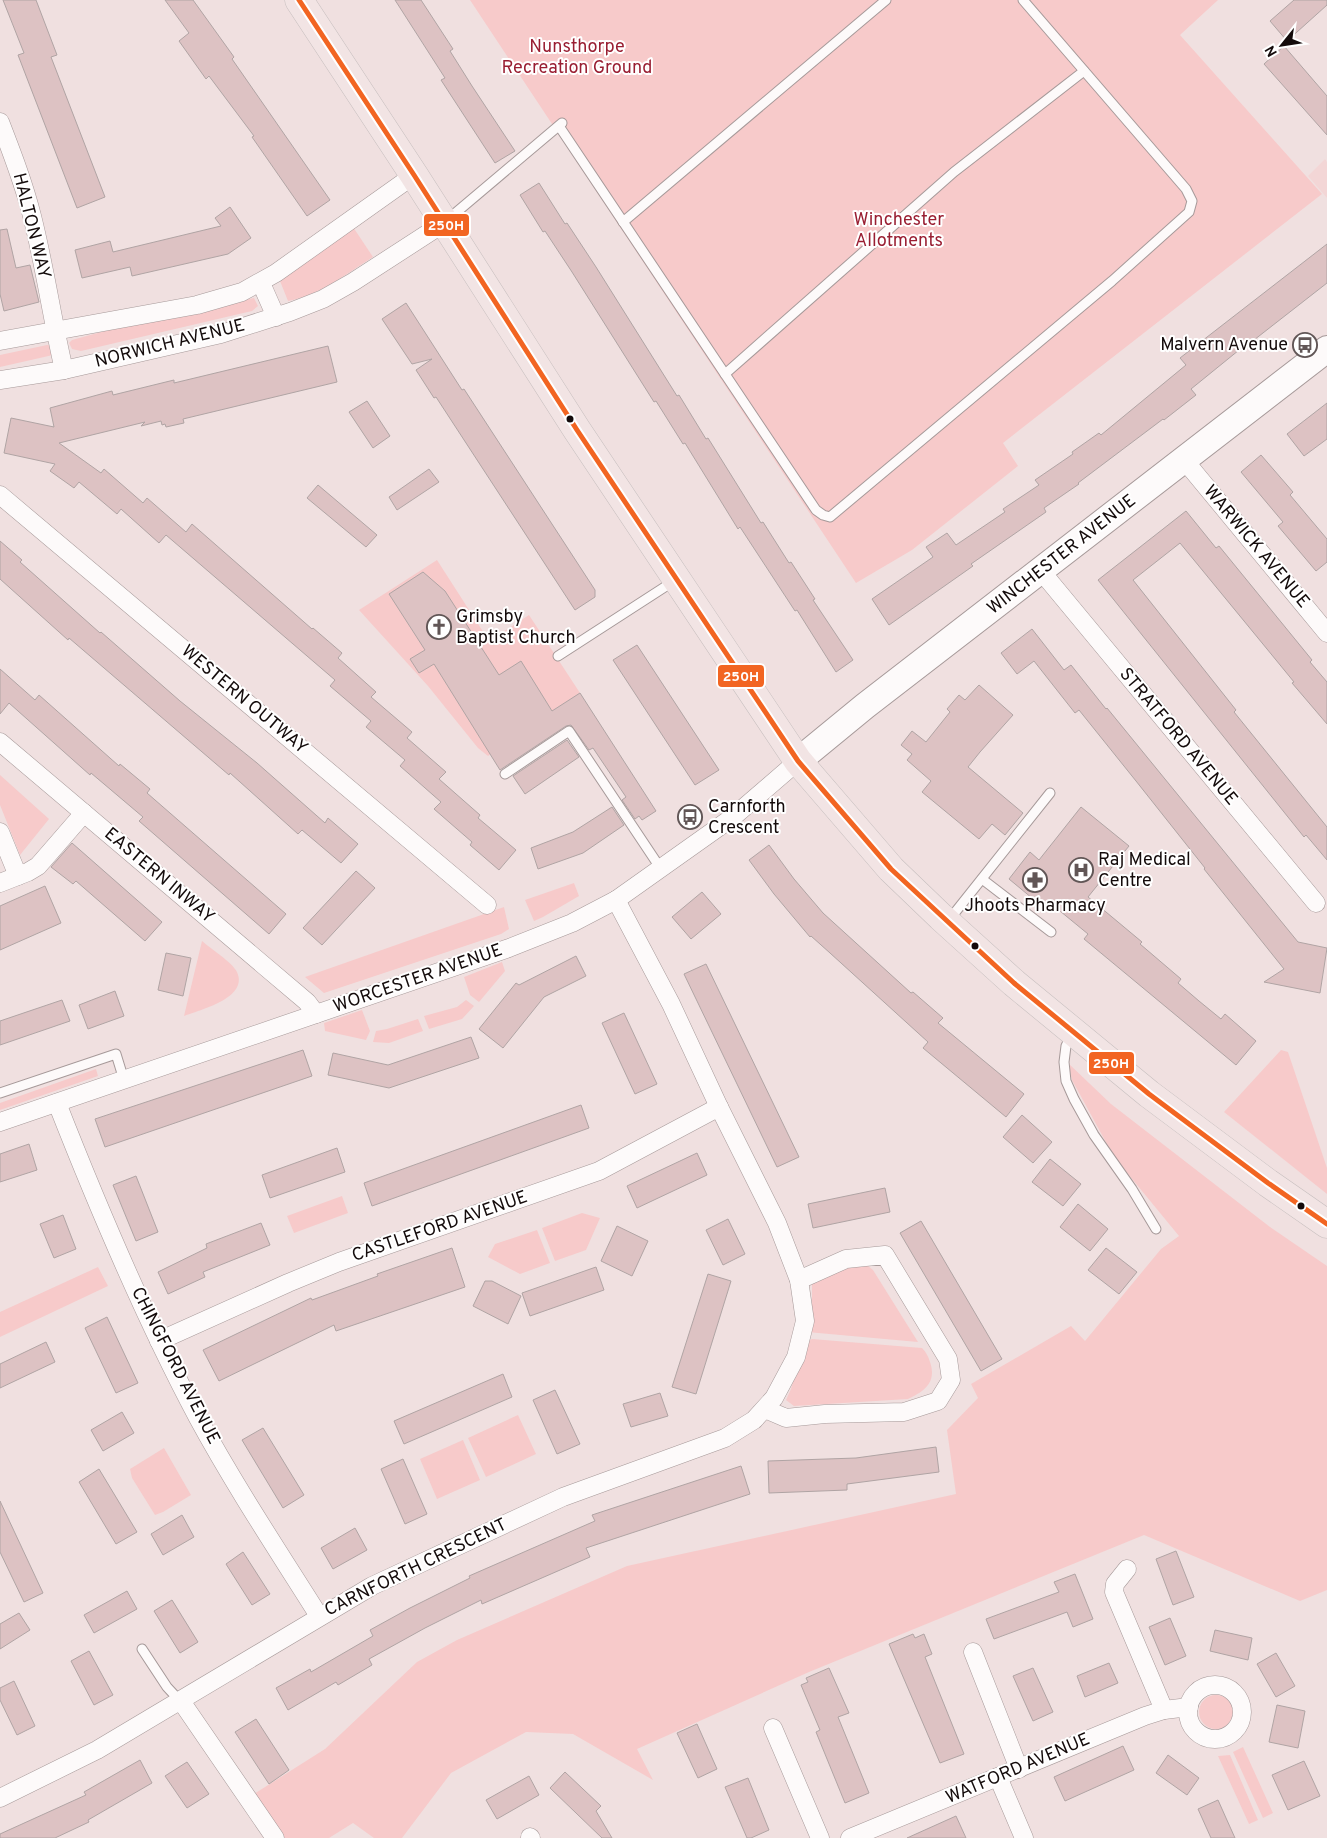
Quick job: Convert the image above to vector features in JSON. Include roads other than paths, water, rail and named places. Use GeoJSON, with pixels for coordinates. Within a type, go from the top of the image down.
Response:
{"type":"FeatureCollection","features":[{"type":"Feature","properties":{"kind":"highway"},"geometry":{"type":"LineString","coordinates":[[299,0],[577,430],[798,761],[892,870],[1014,983],[1154,1097],[1268,1184],[1327,1224]]}},
{"type":"Feature","properties":{"kind":"street","name":"HALTON WAY"},"geometry":{"type":"LineString","coordinates":[[0,122],[24,188],[32,218],[55,331]]}},
{"type":"Feature","properties":{"kind":"street","name":"NORWICH AVENUE"},"geometry":{"type":"LineString","coordinates":[[0,341],[196,305],[242,292],[261,283],[414,176]]}},
{"type":"Feature","properties":{"kind":"street","name":"NORWICH AVENUE"},"geometry":{"type":"LineString","coordinates":[[0,380],[64,370],[221,334],[276,317],[323,299],[353,282],[444,223]]}},
{"type":"Feature","properties":{"kind":"street"},"geometry":{"type":"LineString","coordinates":[[261,283],[276,317]]}},
{"type":"Feature","properties":{"kind":"street"},"geometry":{"type":"LineString","coordinates":[[55,331],[64,370]]}},
{"type":"Feature","properties":{"kind":"street","name":"WINCHESTER AVENUE"},"geometry":{"type":"LineString","coordinates":[[798,761],[865,706],[1326,352]]}},
{"type":"Feature","properties":{"kind":"street","name":"WARWICK AVENUE"},"geometry":{"type":"LineString","coordinates":[[1185,461],[1327,633]]}},
{"type":"Feature","properties":{"kind":"street","name":"WESTERN OUTWAY"},"geometry":{"type":"LineString","coordinates":[[0,495],[487,905]]}},
{"type":"Feature","properties":{"kind":"street","name":"STRATFORD AVENUE"},"geometry":{"type":"LineString","coordinates":[[1041,571],[1316,903]]}},
{"type":"Feature","properties":{"kind":"street","name":"EASTERN INWAY"},"geometry":{"type":"LineString","coordinates":[[0,742],[307,1002],[316,1014]]}},
{"type":"Feature","properties":{"kind":"street","name":"WORCESTER AVENUE"},"geometry":{"type":"LineString","coordinates":[[0,1122],[509,948],[572,923],[616,900],[661,869],[733,817],[798,761]]}},
{"type":"Feature","properties":{"kind":"street"},"geometry":{"type":"LineString","coordinates":[[0,883],[38,866],[84,813]]}},
{"type":"Feature","properties":{"kind":"street"},"geometry":{"type":"LineString","coordinates":[[0,832],[18,876]]}},
{"type":"Feature","properties":{"kind":"street","name":"CARNFORTH CRESCENT"},"geometry":{"type":"LineString","coordinates":[[1,1794],[97,1750],[372,1586],[563,1497],[725,1438],[754,1420],[774,1398],[796,1357],[805,1321],[800,1280],[777,1222],[719,1107],[671,1004],[616,900]]}},
{"type":"Feature","properties":{"kind":"street","name":"CHINGFORD AVENUE"},"geometry":{"type":"LineString","coordinates":[[56,1103],[102,1216],[159,1341],[198,1419],[236,1484],[319,1616]]}},
{"type":"Feature","properties":{"kind":"street","name":"CASTLEFORD AVENUE"},"geometry":{"type":"LineString","coordinates":[[159,1341],[339,1262],[599,1171],[719,1107]]}},
{"type":"Feature","properties":{"kind":"street"},"geometry":{"type":"LineString","coordinates":[[765,1409],[786,1418],[825,1414],[904,1412],[938,1401],[951,1380],[948,1359],[885,1255],[846,1259],[800,1280]]}},
{"type":"Feature","properties":{"kind":"street"},"geometry":{"type":"LineString","coordinates":[[1127,1569],[1115,1584],[1114,1592],[1164,1710]]}},
{"type":"Feature","properties":{"kind":"street"},"geometry":{"type":"LineString","coordinates":[[973,1652],[1019,1769]]}},
{"type":"Feature","properties":{"kind":"street"},"geometry":{"type":"LineString","coordinates":[[181,1701],[275,1838]]}},
{"type":"Feature","properties":{"kind":"street","name":"WATFORD AVENUE"},"geometry":{"type":"LineString","coordinates":[[850,1838],[1145,1716],[1164,1710],[1188,1707]]}},
{"type":"Feature","properties":{"kind":"street"},"geometry":{"type":"LineString","coordinates":[[773,1728],[820,1838]]}},
{"type":"Feature","properties":{"kind":"street"},"geometry":{"type":"LineString","coordinates":[[998,1777],[1024,1838]]}},
{"type":"Feature","properties":{"kind":"lane"},"geometry":{"type":"LineString","coordinates":[[623,222],[886,0]]}},
{"type":"Feature","properties":{"kind":"lane"},"geometry":{"type":"LineString","coordinates":[[444,223],[561,124],[623,222],[816,510],[823,516],[830,517],[1104,288],[1189,212],[1192,201],[1186,189],[1022,0]]}},
{"type":"Feature","properties":{"kind":"lane"},"geometry":{"type":"LineString","coordinates":[[725,374],[954,172],[1084,71]]}},
{"type":"Feature","properties":{"kind":"lane"},"geometry":{"type":"LineString","coordinates":[[558,656],[676,580]]}},
{"type":"Feature","properties":{"kind":"lane"},"geometry":{"type":"LineString","coordinates":[[505,774],[569,731],[661,869]]}},
{"type":"Feature","properties":{"kind":"lane"},"geometry":{"type":"LineString","coordinates":[[947,922],[1050,793]]}},
{"type":"Feature","properties":{"kind":"lane"},"geometry":{"type":"LineString","coordinates":[[982,879],[1051,932]]}},
{"type":"Feature","properties":{"kind":"lane"},"geometry":{"type":"LineString","coordinates":[[1073,1031],[1066,1046],[1064,1062],[1066,1081],[1094,1135],[1132,1189],[1156,1229]]}},
{"type":"Feature","properties":{"kind":"lane"},"geometry":{"type":"LineString","coordinates":[[0,1093],[116,1054],[124,1080]]}},
{"type":"Feature","properties":{"kind":"lane"},"geometry":{"type":"LineString","coordinates":[[142,1649],[167,1687],[181,1701]]}},
{"type":"Feature","properties":{"kind":"place","name":"Malvern Avenue"},"geometry":{"type":"Point","coordinates":[1305,345]}},
{"type":"Feature","properties":{"kind":"place","name":"Grimsby Baptist Church"},"geometry":{"type":"Point","coordinates":[439,627]}},
{"type":"Feature","properties":{"kind":"place","name":"Carnforth Crescent"},"geometry":{"type":"Point","coordinates":[690,817]}},
{"type":"Feature","properties":{"kind":"place","name":"Raj Medical Centre"},"geometry":{"type":"Point","coordinates":[1081,870]}},
{"type":"Feature","properties":{"kind":"place","name":"Jhoots Pharmacy"},"geometry":{"type":"Point","coordinates":[1035,880]}},
{"type":"Feature","properties":{"kind":"park label","name":"Nunsthorpe Recreation Ground"},"geometry":{"type":"Point","coordinates":[577,57]}},
{"type":"Feature","properties":{"kind":"park label","name":"Winchester Allotments"},"geometry":{"type":"Point","coordinates":[899,230]}}]}
